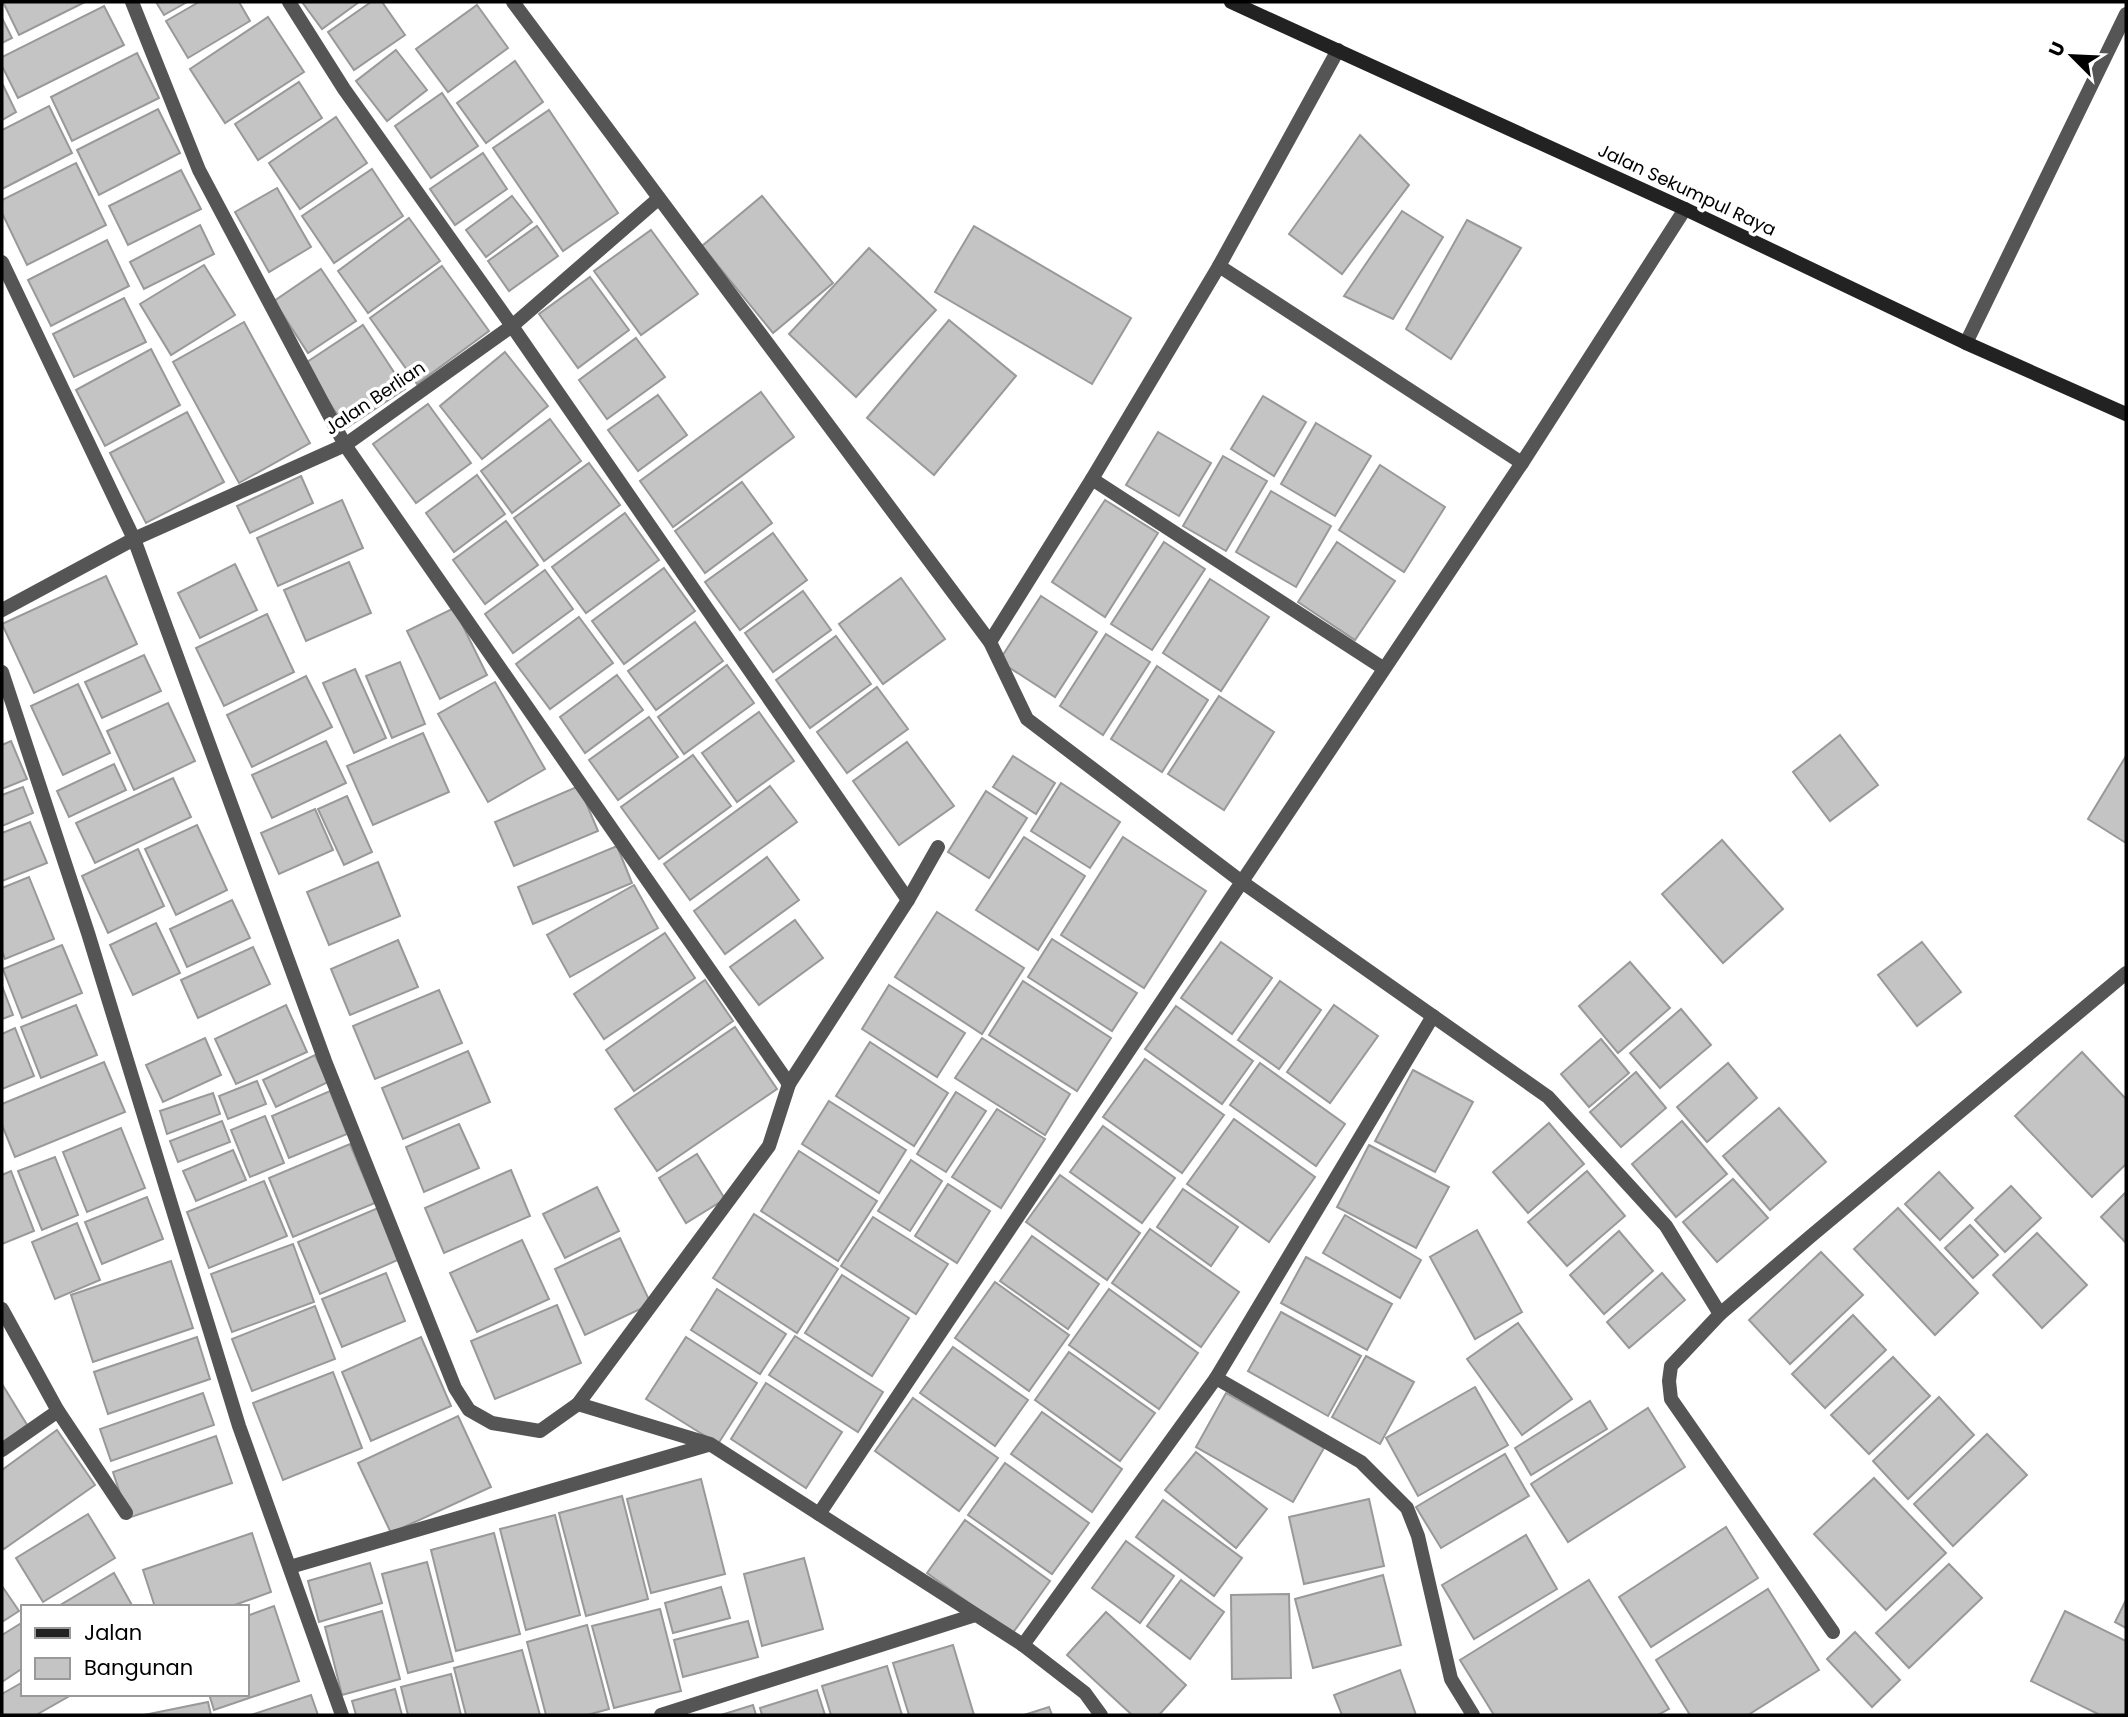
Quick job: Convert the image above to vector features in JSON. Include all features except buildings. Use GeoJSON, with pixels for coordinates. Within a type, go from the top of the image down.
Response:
{"type":"FeatureCollection","features":[{"type":"Feature","properties":{"kind":"main road","name":"Jalan Sekumpul Raya"},"geometry":{"type":"LineString","coordinates":[[1231,2],[1685,209],[1966,343],[2126,414]]}},
{"type":"Feature","properties":{"kind":"street"},"geometry":{"type":"LineString","coordinates":[[132,2],[199,170],[345,445],[789,1084]]}},
{"type":"Feature","properties":{"kind":"street"},"geometry":{"type":"LineString","coordinates":[[289,2],[344,89],[512,326],[908,900]]}},
{"type":"Feature","properties":{"kind":"street"},"geometry":{"type":"LineString","coordinates":[[513,2],[990,642],[1027,719],[1242,882],[1548,1097],[1666,1226],[1720,1314]]}},
{"type":"Feature","properties":{"kind":"street"},"geometry":{"type":"LineString","coordinates":[[1966,343],[2126,14]]}},
{"type":"Feature","properties":{"kind":"street"},"geometry":{"type":"LineString","coordinates":[[990,642],[1092,479],[1219,266],[1339,50]]}},
{"type":"Feature","properties":{"kind":"street","name":"Jalan Berlian"},"geometry":{"type":"LineString","coordinates":[[2,610],[134,539],[345,445],[512,326],[658,199]]}},
{"type":"Feature","properties":{"kind":"street"},"geometry":{"type":"LineString","coordinates":[[819,1514],[1522,463],[1685,209]]}},
{"type":"Feature","properties":{"kind":"street"},"geometry":{"type":"LineString","coordinates":[[2,262],[134,539],[320,1048],[455,1388],[469,1410],[492,1423],[540,1431],[578,1404],[769,1146],[789,1084],[908,900],[938,847]]}},
{"type":"Feature","properties":{"kind":"street"},"geometry":{"type":"LineString","coordinates":[[1219,266],[1522,463]]}},
{"type":"Feature","properties":{"kind":"street"},"geometry":{"type":"LineString","coordinates":[[1092,479],[1383,668]]}},
{"type":"Feature","properties":{"kind":"street"},"geometry":{"type":"LineString","coordinates":[[2,672],[88,933],[239,1426],[342,1715]]}},
{"type":"Feature","properties":{"kind":"street"},"geometry":{"type":"LineString","coordinates":[[1833,1632],[1671,1399],[1671,1366],[1720,1314],[2126,973]]}},
{"type":"Feature","properties":{"kind":"street"},"geometry":{"type":"LineString","coordinates":[[1023,1645],[1216,1378],[1433,1016]]}},
{"type":"Feature","properties":{"kind":"street"},"geometry":{"type":"LineString","coordinates":[[2,1310],[58,1411],[126,1513]]}},
{"type":"Feature","properties":{"kind":"street"},"geometry":{"type":"LineString","coordinates":[[1216,1378],[1361,1462],[1407,1508],[1418,1536],[1451,1679],[1473,1715]]}},
{"type":"Feature","properties":{"kind":"street"},"geometry":{"type":"LineString","coordinates":[[578,1404],[710,1444],[1023,1645],[1085,1693],[1101,1715]]}},
{"type":"Feature","properties":{"kind":"street"},"geometry":{"type":"LineString","coordinates":[[2,1450],[58,1411]]}},
{"type":"Feature","properties":{"kind":"street"},"geometry":{"type":"LineString","coordinates":[[290,1567],[710,1444]]}},
{"type":"Feature","properties":{"kind":"street"},"geometry":{"type":"LineString","coordinates":[[661,1715],[975,1615]]}}]}
